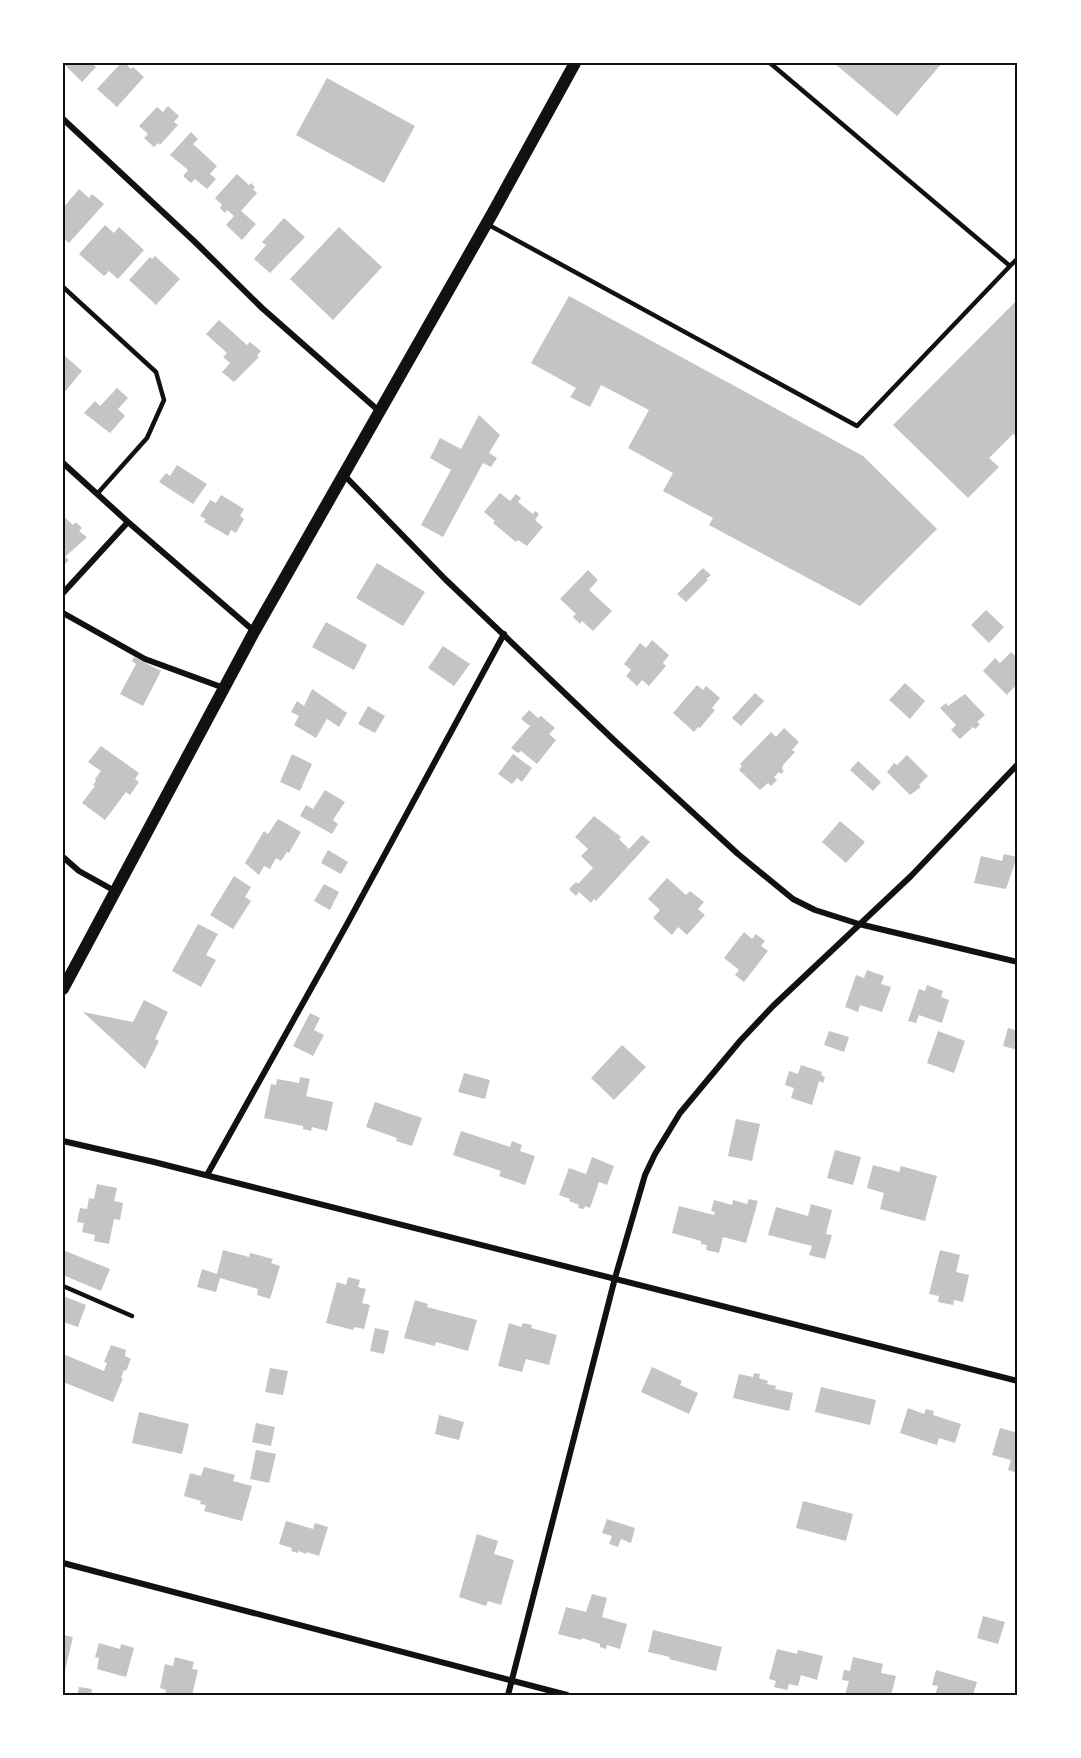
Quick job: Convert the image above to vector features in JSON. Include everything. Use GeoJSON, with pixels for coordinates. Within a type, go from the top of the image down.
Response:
{"type":"FeatureCollection","features":[{"type":"Feature","properties":{"kind":"main road"},"geometry":{"type":"LineString","coordinates":[[63,989],[254,632],[575,63]]}},
{"type":"Feature","properties":{"kind":"street"},"geometry":{"type":"LineString","coordinates":[[63,119],[262,308],[379,411]]}},
{"type":"Feature","properties":{"kind":"street"},"geometry":{"type":"LineString","coordinates":[[63,463],[254,632]]}},
{"type":"Feature","properties":{"kind":"street"},"geometry":{"type":"LineString","coordinates":[[344,475],[445,579],[738,854],[793,899],[815,910],[859,924],[1018,962]]}},
{"type":"Feature","properties":{"kind":"street"},"geometry":{"type":"LineString","coordinates":[[63,593],[128,522]]}},
{"type":"Feature","properties":{"kind":"street"},"geometry":{"type":"LineString","coordinates":[[63,613],[145,659],[224,688]]}},
{"type":"Feature","properties":{"kind":"street"},"geometry":{"type":"LineString","coordinates":[[207,1175],[504,634]]}},
{"type":"Feature","properties":{"kind":"street"},"geometry":{"type":"LineString","coordinates":[[508,1695],[615,1278],[645,1175],[655,1154],[680,1113],[765,1015],[911,876],[1018,764]]}},
{"type":"Feature","properties":{"kind":"street"},"geometry":{"type":"LineString","coordinates":[[63,857],[79,871],[115,891]]}},
{"type":"Feature","properties":{"kind":"street"},"geometry":{"type":"LineString","coordinates":[[63,1141],[207,1175],[1018,1381]]}},
{"type":"Feature","properties":{"kind":"street"},"geometry":{"type":"LineString","coordinates":[[63,1563],[567,1695]]}},
{"type":"Feature","properties":{"kind":"lane"},"geometry":{"type":"LineString","coordinates":[[770,63],[1010,266]]}},
{"type":"Feature","properties":{"kind":"lane"},"geometry":{"type":"LineString","coordinates":[[486,224],[857,426],[1018,258]]}},
{"type":"Feature","properties":{"kind":"lane"},"geometry":{"type":"LineString","coordinates":[[63,287],[156,372],[164,399],[147,438],[97,494]]}},
{"type":"Feature","properties":{"kind":"lane"},"geometry":{"type":"LineString","coordinates":[[63,1286],[132,1316]]}},
{"type":"Feature","properties":{"kind":"building"},"geometry":{"type":"Polygon","coordinates":[[[63,63],[91,63],[96,67],[82,82],[63,63]]]}},
{"type":"Feature","properties":{"kind":"building"},"geometry":{"type":"Polygon","coordinates":[[[121,63],[125,63],[131,69],[133,67],[144,77],[117,107],[97,89],[121,63]]]}},
{"type":"Feature","properties":{"kind":"building"},"geometry":{"type":"Polygon","coordinates":[[[834,63],[942,63],[897,116],[834,63]]]}},
{"type":"Feature","properties":{"kind":"building"},"geometry":{"type":"Polygon","coordinates":[[[327,78],[415,126],[384,183],[296,135],[327,78]]]}},
{"type":"Feature","properties":{"kind":"building"},"geometry":{"type":"Polygon","coordinates":[[[168,106],[179,116],[174,122],[178,125],[160,145],[158,143],[154,147],[144,138],[148,134],[139,126],[157,107],[163,112],[168,106]]]}},
{"type":"Feature","properties":{"kind":"building"},"geometry":{"type":"Polygon","coordinates":[[[191,132],[198,139],[193,144],[217,166],[210,174],[216,179],[207,189],[195,179],[191,183],[183,176],[188,170],[170,155],[191,132]]]}},
{"type":"Feature","properties":{"kind":"building"},"geometry":{"type":"Polygon","coordinates":[[[237,174],[249,185],[251,183],[257,193],[241,211],[256,224],[242,240],[226,225],[234,216],[227,210],[225,213],[220,208],[222,205],[215,198],[237,174]]]}},
{"type":"Feature","properties":{"kind":"building"},"geometry":{"type":"Polygon","coordinates":[[[79,189],[89,198],[92,194],[104,204],[69,243],[63,238],[63,208],[79,189]]]}},
{"type":"Feature","properties":{"kind":"building"},"geometry":{"type":"Polygon","coordinates":[[[284,218],[305,237],[270,273],[254,259],[266,245],[262,242],[284,218]]]}},
{"type":"Feature","properties":{"kind":"building"},"geometry":{"type":"Polygon","coordinates":[[[105,225],[114,233],[119,227],[144,250],[118,279],[109,271],[104,276],[79,254],[105,225]]]}},
{"type":"Feature","properties":{"kind":"building"},"geometry":{"type":"Polygon","coordinates":[[[339,227],[382,267],[333,320],[290,279],[339,227]]]}},
{"type":"Feature","properties":{"kind":"building"},"geometry":{"type":"Polygon","coordinates":[[[155,256],[180,279],[156,305],[129,280],[150,257],[152,259],[155,256]]]}},
{"type":"Feature","properties":{"kind":"building"},"geometry":{"type":"Polygon","coordinates":[[[569,296],[863,456],[937,529],[860,606],[709,525],[713,518],[663,491],[673,473],[628,448],[649,410],[601,385],[590,407],[570,397],[576,388],[531,363],[569,296]]]}},
{"type":"Feature","properties":{"kind":"building"},"geometry":{"type":"Polygon","coordinates":[[[1018,299],[1018,438],[1013,434],[989,458],[999,467],[968,498],[893,425],[1018,299]]]}},
{"type":"Feature","properties":{"kind":"building"},"geometry":{"type":"Polygon","coordinates":[[[219,320],[247,345],[250,342],[261,351],[257,356],[259,357],[234,382],[222,372],[230,363],[223,357],[227,353],[206,334],[219,320]]]}},
{"type":"Feature","properties":{"kind":"building"},"geometry":{"type":"Polygon","coordinates":[[[65,356],[82,371],[63,394],[63,359],[65,356]]]}},
{"type":"Feature","properties":{"kind":"building"},"geometry":{"type":"Polygon","coordinates":[[[117,388],[128,398],[118,409],[125,416],[110,433],[84,413],[95,401],[100,406],[117,388]]]}},
{"type":"Feature","properties":{"kind":"building"},"geometry":{"type":"Polygon","coordinates":[[[479,415],[500,435],[489,453],[497,458],[491,467],[483,463],[443,537],[421,525],[451,470],[430,458],[440,438],[461,449],[479,415]]]}},
{"type":"Feature","properties":{"kind":"building"},"geometry":{"type":"Polygon","coordinates":[[[177,465],[207,484],[193,504],[159,482],[166,473],[170,476],[177,465]]]}},
{"type":"Feature","properties":{"kind":"building"},"geometry":{"type":"Polygon","coordinates":[[[500,493],[510,501],[516,494],[521,498],[518,502],[533,514],[535,511],[539,514],[535,520],[543,527],[527,546],[518,540],[516,542],[493,523],[495,521],[484,512],[500,493]]]}},
{"type":"Feature","properties":{"kind":"building"},"geometry":{"type":"Polygon","coordinates":[[[221,495],[244,509],[240,516],[244,519],[236,533],[231,530],[228,536],[204,522],[206,519],[200,516],[210,500],[216,503],[221,495]]]}},
{"type":"Feature","properties":{"kind":"building"},"geometry":{"type":"Polygon","coordinates":[[[63,516],[73,525],[76,522],[82,528],[79,531],[87,537],[65,557],[69,560],[63,566],[63,516]]]}},
{"type":"Feature","properties":{"kind":"building"},"geometry":{"type":"Polygon","coordinates":[[[377,563],[425,592],[403,626],[356,598],[377,563]]]}},
{"type":"Feature","properties":{"kind":"building"},"geometry":{"type":"Polygon","coordinates":[[[703,568],[711,575],[686,602],[677,594],[703,568]]]}},
{"type":"Feature","properties":{"kind":"building"},"geometry":{"type":"Polygon","coordinates":[[[588,570],[598,580],[589,590],[612,611],[593,631],[582,621],[580,624],[573,617],[576,614],[560,599],[588,570]]]}},
{"type":"Feature","properties":{"kind":"building"},"geometry":{"type":"Polygon","coordinates":[[[986,610],[1004,627],[989,643],[971,625],[986,610]]]}},
{"type":"Feature","properties":{"kind":"building"},"geometry":{"type":"Polygon","coordinates":[[[326,622],[367,645],[354,670],[312,647],[326,622]]]}},
{"type":"Feature","properties":{"kind":"building"},"geometry":{"type":"Polygon","coordinates":[[[652,640],[669,655],[663,663],[666,666],[649,686],[642,680],[637,686],[626,676],[631,670],[624,664],[640,643],[646,648],[652,640]]]}},
{"type":"Feature","properties":{"kind":"building"},"geometry":{"type":"Polygon","coordinates":[[[443,646],[470,664],[454,686],[428,668],[443,646]]]}},
{"type":"Feature","properties":{"kind":"building"},"geometry":{"type":"Polygon","coordinates":[[[1011,652],[1018,658],[1018,691],[1014,687],[1007,695],[983,671],[995,658],[1000,663],[1011,652]]]}},
{"type":"Feature","properties":{"kind":"building"},"geometry":{"type":"Polygon","coordinates":[[[134,657],[161,671],[143,706],[120,694],[136,664],[132,661],[134,657]]]}},
{"type":"Feature","properties":{"kind":"building"},"geometry":{"type":"Polygon","coordinates":[[[905,683],[925,701],[910,719],[889,700],[905,683]]]}},
{"type":"Feature","properties":{"kind":"building"},"geometry":{"type":"Polygon","coordinates":[[[697,685],[703,690],[706,686],[720,698],[712,708],[715,710],[694,732],[673,713],[697,685]]]}},
{"type":"Feature","properties":{"kind":"building"},"geometry":{"type":"Polygon","coordinates":[[[312,689],[347,713],[339,727],[327,719],[316,738],[294,725],[299,716],[291,712],[297,701],[304,706],[312,689]]]}},
{"type":"Feature","properties":{"kind":"building"},"geometry":{"type":"Polygon","coordinates":[[[755,693],[764,701],[741,726],[732,718],[755,693]]]}},
{"type":"Feature","properties":{"kind":"building"},"geometry":{"type":"Polygon","coordinates":[[[965,694],[985,715],[977,722],[980,724],[975,729],[973,727],[960,739],[951,730],[956,725],[940,708],[946,703],[948,706],[965,694]]]}},
{"type":"Feature","properties":{"kind":"building"},"geometry":{"type":"Polygon","coordinates":[[[368,706],[385,716],[375,733],[358,724],[368,706]]]}},
{"type":"Feature","properties":{"kind":"building"},"geometry":{"type":"Polygon","coordinates":[[[529,710],[538,718],[541,716],[555,728],[549,734],[556,740],[537,764],[521,751],[518,753],[511,748],[530,726],[521,719],[529,710]]]}},
{"type":"Feature","properties":{"kind":"building"},"geometry":{"type":"Polygon","coordinates":[[[784,728],[799,742],[792,750],[795,752],[783,765],[784,771],[774,777],[777,780],[771,786],[768,783],[760,790],[739,770],[742,766],[740,764],[771,732],[776,737],[784,728]]]}},
{"type":"Feature","properties":{"kind":"building"},"geometry":{"type":"Polygon","coordinates":[[[101,746],[139,773],[135,779],[139,782],[130,795],[126,792],[105,820],[82,803],[95,786],[93,785],[95,779],[101,771],[88,762],[101,746]]]}},
{"type":"Feature","properties":{"kind":"building"},"geometry":{"type":"Polygon","coordinates":[[[292,754],[312,764],[300,791],[280,782],[292,754]]]}},
{"type":"Feature","properties":{"kind":"building"},"geometry":{"type":"Polygon","coordinates":[[[513,754],[532,768],[522,782],[517,778],[512,784],[498,774],[513,754]]]}},
{"type":"Feature","properties":{"kind":"building"},"geometry":{"type":"Polygon","coordinates":[[[907,755],[928,776],[919,785],[921,787],[910,795],[887,772],[894,763],[897,765],[907,755]]]}},
{"type":"Feature","properties":{"kind":"building"},"geometry":{"type":"Polygon","coordinates":[[[858,761],[881,782],[873,791],[850,770],[858,761]]]}},
{"type":"Feature","properties":{"kind":"building"},"geometry":{"type":"Polygon","coordinates":[[[325,790],[345,802],[333,820],[338,824],[332,834],[300,816],[306,805],[313,809],[325,790]]]}},
{"type":"Feature","properties":{"kind":"building"},"geometry":{"type":"Polygon","coordinates":[[[594,816],[621,837],[619,839],[629,849],[642,835],[650,842],[596,901],[594,899],[591,903],[579,892],[576,896],[569,889],[576,882],[578,884],[593,868],[581,856],[588,849],[575,837],[594,816]]]}},
{"type":"Feature","properties":{"kind":"building"},"geometry":{"type":"Polygon","coordinates":[[[278,819],[301,832],[289,853],[287,852],[281,861],[276,858],[270,869],[264,866],[259,875],[245,863],[264,831],[268,834],[278,819]]]}},
{"type":"Feature","properties":{"kind":"building"},"geometry":{"type":"Polygon","coordinates":[[[840,821],[865,842],[846,863],[822,842],[840,821]]]}},
{"type":"Feature","properties":{"kind":"building"},"geometry":{"type":"Polygon","coordinates":[[[328,850],[348,862],[341,874],[321,863],[328,850]]]}},
{"type":"Feature","properties":{"kind":"building"},"geometry":{"type":"Polygon","coordinates":[[[1004,854],[1017,857],[1006,889],[974,883],[981,856],[1002,861],[1004,854]]]}},
{"type":"Feature","properties":{"kind":"building"},"geometry":{"type":"Polygon","coordinates":[[[234,876],[251,887],[245,897],[251,901],[233,929],[210,915],[234,876]]]}},
{"type":"Feature","properties":{"kind":"building"},"geometry":{"type":"Polygon","coordinates":[[[667,878],[686,895],[690,891],[704,902],[698,909],[705,915],[687,935],[678,927],[672,935],[653,918],[660,910],[648,899],[667,878]]]}},
{"type":"Feature","properties":{"kind":"building"},"geometry":{"type":"Polygon","coordinates":[[[324,884],[339,892],[330,910],[314,901],[324,884]]]}},
{"type":"Feature","properties":{"kind":"building"},"geometry":{"type":"Polygon","coordinates":[[[198,924],[218,934],[206,955],[216,960],[201,987],[172,971],[198,924]]]}},
{"type":"Feature","properties":{"kind":"building"},"geometry":{"type":"Polygon","coordinates":[[[744,932],[752,939],[756,934],[765,941],[761,946],[768,951],[744,982],[735,975],[739,970],[724,958],[744,932]]]}},
{"type":"Feature","properties":{"kind":"building"},"geometry":{"type":"Polygon","coordinates":[[[867,970],[884,976],[881,984],[891,987],[882,1012],[860,1005],[858,1012],[845,1007],[856,975],[864,978],[867,970]]]}},
{"type":"Feature","properties":{"kind":"building"},"geometry":{"type":"Polygon","coordinates":[[[927,985],[943,991],[941,997],[949,1000],[942,1023],[919,1015],[916,1023],[908,1021],[919,989],[925,991],[927,985]]]}},
{"type":"Feature","properties":{"kind":"building"},"geometry":{"type":"Polygon","coordinates":[[[144,1000],[168,1012],[155,1039],[159,1041],[145,1069],[83,1012],[133,1022],[144,1000]]]}},
{"type":"Feature","properties":{"kind":"building"},"geometry":{"type":"Polygon","coordinates":[[[310,1013],[320,1018],[314,1030],[324,1035],[313,1056],[293,1046],[310,1013]]]}},
{"type":"Feature","properties":{"kind":"building"},"geometry":{"type":"Polygon","coordinates":[[[1008,1028],[1018,1031],[1018,1050],[1003,1046],[1008,1028]]]}},
{"type":"Feature","properties":{"kind":"building"},"geometry":{"type":"Polygon","coordinates":[[[829,1031],[849,1037],[844,1052],[824,1045],[829,1031]]]}},
{"type":"Feature","properties":{"kind":"building"},"geometry":{"type":"Polygon","coordinates":[[[938,1031],[965,1041],[954,1073],[927,1063],[938,1031]]]}},
{"type":"Feature","properties":{"kind":"building"},"geometry":{"type":"Polygon","coordinates":[[[622,1045],[646,1067],[614,1100],[591,1078],[622,1045]]]}},
{"type":"Feature","properties":{"kind":"building"},"geometry":{"type":"Polygon","coordinates":[[[801,1065],[822,1072],[821,1075],[825,1077],[823,1083],[819,1081],[812,1105],[791,1098],[794,1088],[785,1085],[789,1071],[798,1074],[801,1065]]]}},
{"type":"Feature","properties":{"kind":"building"},"geometry":{"type":"Polygon","coordinates":[[[464,1073],[490,1080],[485,1099],[458,1092],[464,1073]]]}},
{"type":"Feature","properties":{"kind":"building"},"geometry":{"type":"Polygon","coordinates":[[[300,1077],[310,1079],[306,1096],[333,1102],[327,1131],[312,1127],[311,1131],[303,1129],[303,1126],[264,1118],[271,1084],[276,1085],[277,1079],[299,1083],[300,1077]]]}},
{"type":"Feature","properties":{"kind":"building"},"geometry":{"type":"Polygon","coordinates":[[[375,1102],[422,1118],[412,1146],[366,1127],[375,1102]]]}},
{"type":"Feature","properties":{"kind":"building"},"geometry":{"type":"Polygon","coordinates":[[[736,1119],[760,1124],[752,1161],[728,1156],[736,1119]]]}},
{"type":"Feature","properties":{"kind":"building"},"geometry":{"type":"Polygon","coordinates":[[[461,1131],[510,1147],[512,1141],[522,1145],[520,1151],[535,1156],[525,1185],[499,1176],[501,1171],[453,1155],[461,1131]]]}},
{"type":"Feature","properties":{"kind":"building"},"geometry":{"type":"Polygon","coordinates":[[[835,1150],[861,1157],[853,1185],[827,1178],[835,1150]]]}},
{"type":"Feature","properties":{"kind":"building"},"geometry":{"type":"Polygon","coordinates":[[[592,1157],[614,1166],[607,1185],[599,1182],[590,1208],[585,1206],[584,1209],[578,1208],[579,1205],[559,1195],[569,1168],[586,1174],[592,1157]]]}},
{"type":"Feature","properties":{"kind":"building"},"geometry":{"type":"Polygon","coordinates":[[[873,1165],[899,1172],[901,1166],[937,1176],[925,1221],[880,1209],[884,1193],[867,1188],[873,1165]]]}},
{"type":"Feature","properties":{"kind":"building"},"geometry":{"type":"Polygon","coordinates":[[[97,1184],[117,1188],[114,1201],[123,1203],[120,1220],[114,1219],[109,1244],[94,1241],[95,1235],[82,1232],[84,1223],[77,1222],[80,1208],[87,1209],[89,1198],[94,1199],[97,1184]]]}},
{"type":"Feature","properties":{"kind":"building"},"geometry":{"type":"Polygon","coordinates":[[[749,1199],[758,1201],[746,1243],[723,1237],[719,1253],[706,1250],[707,1245],[701,1244],[701,1241],[672,1233],[679,1206],[714,1215],[715,1212],[711,1211],[714,1200],[732,1205],[733,1200],[747,1204],[749,1199]]]}},
{"type":"Feature","properties":{"kind":"building"},"geometry":{"type":"Polygon","coordinates":[[[811,1204],[832,1210],[826,1234],[832,1235],[825,1259],[809,1255],[812,1246],[768,1235],[776,1207],[808,1216],[811,1204]]]}},
{"type":"Feature","properties":{"kind":"building"},"geometry":{"type":"Polygon","coordinates":[[[63,1250],[110,1269],[101,1291],[63,1275],[63,1250]]]}},
{"type":"Feature","properties":{"kind":"building"},"geometry":{"type":"Polygon","coordinates":[[[223,1250],[249,1257],[250,1253],[273,1259],[271,1263],[280,1266],[270,1299],[257,1295],[258,1289],[220,1278],[216,1292],[197,1287],[202,1269],[217,1274],[223,1250]]]}},
{"type":"Feature","properties":{"kind":"building"},"geometry":{"type":"Polygon","coordinates":[[[940,1250],[960,1255],[956,1272],[969,1275],[963,1302],[954,1300],[953,1305],[938,1302],[939,1296],[929,1294],[940,1250]]]}},
{"type":"Feature","properties":{"kind":"building"},"geometry":{"type":"Polygon","coordinates":[[[348,1277],[360,1280],[358,1287],[366,1289],[362,1303],[370,1305],[364,1329],[354,1327],[353,1330],[326,1323],[337,1282],[346,1285],[348,1277]]]}},
{"type":"Feature","properties":{"kind":"building"},"geometry":{"type":"Polygon","coordinates":[[[63,1296],[86,1305],[78,1327],[63,1322],[63,1296]]]}},
{"type":"Feature","properties":{"kind":"building"},"geometry":{"type":"Polygon","coordinates":[[[415,1300],[428,1304],[427,1307],[477,1320],[468,1351],[436,1342],[435,1346],[404,1338],[415,1300]]]}},
{"type":"Feature","properties":{"kind":"building"},"geometry":{"type":"Polygon","coordinates":[[[509,1323],[521,1327],[523,1323],[532,1325],[531,1328],[557,1335],[549,1365],[526,1359],[522,1372],[498,1366],[509,1323]]]}},
{"type":"Feature","properties":{"kind":"building"},"geometry":{"type":"Polygon","coordinates":[[[375,1328],[389,1331],[384,1354],[370,1351],[375,1328]]]}},
{"type":"Feature","properties":{"kind":"building"},"geometry":{"type":"Polygon","coordinates":[[[111,1345],[126,1350],[125,1356],[131,1359],[126,1371],[124,1370],[113,1402],[63,1382],[63,1354],[104,1371],[107,1363],[104,1362],[111,1345]]]}},
{"type":"Feature","properties":{"kind":"building"},"geometry":{"type":"Polygon","coordinates":[[[652,1367],[682,1381],[680,1385],[698,1393],[689,1414],[641,1392],[652,1367]]]}},
{"type":"Feature","properties":{"kind":"building"},"geometry":{"type":"Polygon","coordinates":[[[270,1368],[288,1371],[283,1395],[265,1392],[270,1368]]]}},
{"type":"Feature","properties":{"kind":"building"},"geometry":{"type":"Polygon","coordinates":[[[754,1373],[760,1374],[759,1378],[768,1381],[767,1384],[776,1386],[775,1389],[793,1393],[789,1411],[733,1398],[739,1374],[753,1377],[754,1373]]]}},
{"type":"Feature","properties":{"kind":"building"},"geometry":{"type":"Polygon","coordinates":[[[821,1387],[876,1400],[870,1425],[815,1412],[821,1387]]]}},
{"type":"Feature","properties":{"kind":"building"},"geometry":{"type":"Polygon","coordinates":[[[908,1408],[924,1414],[926,1409],[934,1411],[933,1415],[961,1424],[955,1443],[939,1438],[937,1445],[900,1433],[908,1408]]]}},
{"type":"Feature","properties":{"kind":"building"},"geometry":{"type":"Polygon","coordinates":[[[139,1412],[189,1424],[182,1454],[132,1443],[139,1412]]]}},
{"type":"Feature","properties":{"kind":"building"},"geometry":{"type":"Polygon","coordinates":[[[439,1415],[464,1422],[459,1440],[435,1434],[439,1415]]]}},
{"type":"Feature","properties":{"kind":"building"},"geometry":{"type":"Polygon","coordinates":[[[256,1423],[275,1427],[271,1446],[252,1442],[256,1423]]]}},
{"type":"Feature","properties":{"kind":"building"},"geometry":{"type":"Polygon","coordinates":[[[1000,1428],[1018,1433],[1018,1473],[1008,1470],[1011,1460],[992,1455],[1000,1428]]]}},
{"type":"Feature","properties":{"kind":"building"},"geometry":{"type":"Polygon","coordinates":[[[256,1450],[276,1454],[269,1483],[250,1479],[256,1450]]]}},
{"type":"Feature","properties":{"kind":"building"},"geometry":{"type":"Polygon","coordinates":[[[204,1467],[235,1475],[233,1481],[252,1486],[242,1521],[204,1511],[206,1505],[200,1504],[201,1501],[184,1496],[190,1473],[201,1476],[204,1467]]]}},
{"type":"Feature","properties":{"kind":"building"},"geometry":{"type":"Polygon","coordinates":[[[803,1501],[853,1514],[846,1541],[796,1528],[803,1501]]]}},
{"type":"Feature","properties":{"kind":"building"},"geometry":{"type":"Polygon","coordinates":[[[607,1519],[635,1528],[631,1543],[621,1539],[618,1547],[609,1544],[612,1536],[602,1533],[607,1519]]]}},
{"type":"Feature","properties":{"kind":"building"},"geometry":{"type":"Polygon","coordinates":[[[286,1521],[313,1529],[315,1523],[328,1527],[319,1556],[307,1552],[306,1554],[291,1551],[292,1548],[279,1544],[286,1521]]]}},
{"type":"Feature","properties":{"kind":"building"},"geometry":{"type":"Polygon","coordinates":[[[477,1534],[498,1541],[494,1554],[514,1560],[501,1605],[488,1601],[486,1606],[459,1597],[477,1534]]]}},
{"type":"Feature","properties":{"kind":"building"},"geometry":{"type":"Polygon","coordinates":[[[592,1594],[607,1598],[602,1617],[627,1624],[620,1649],[607,1645],[606,1649],[600,1647],[600,1644],[582,1638],[581,1640],[558,1634],[566,1607],[586,1612],[592,1594]]]}},
{"type":"Feature","properties":{"kind":"building"},"geometry":{"type":"Polygon","coordinates":[[[983,1616],[1005,1622],[998,1644],[977,1638],[983,1616]]]}},
{"type":"Feature","properties":{"kind":"building"},"geometry":{"type":"Polygon","coordinates":[[[653,1630],[722,1647],[716,1671],[648,1652],[653,1630]]]}},
{"type":"Feature","properties":{"kind":"building"},"geometry":{"type":"Polygon","coordinates":[[[63,1635],[73,1637],[64,1675],[63,1675],[63,1635]]]}},
{"type":"Feature","properties":{"kind":"building"},"geometry":{"type":"Polygon","coordinates":[[[99,1643],[120,1649],[121,1644],[134,1648],[126,1677],[97,1669],[99,1658],[95,1657],[99,1643]]]}},
{"type":"Feature","properties":{"kind":"building"},"geometry":{"type":"Polygon","coordinates":[[[777,1649],[797,1654],[798,1650],[823,1656],[817,1680],[801,1675],[798,1686],[789,1684],[787,1690],[774,1687],[776,1681],[769,1679],[777,1649]]]}},
{"type":"Feature","properties":{"kind":"building"},"geometry":{"type":"Polygon","coordinates":[[[175,1657],[194,1662],[192,1669],[198,1670],[192,1695],[165,1695],[166,1690],[160,1688],[165,1664],[173,1666],[175,1657]]]}},
{"type":"Feature","properties":{"kind":"building"},"geometry":{"type":"Polygon","coordinates":[[[853,1657],[883,1664],[881,1673],[896,1676],[891,1695],[845,1695],[849,1681],[842,1680],[844,1670],[850,1671],[853,1657]]]}},
{"type":"Feature","properties":{"kind":"building"},"geometry":{"type":"Polygon","coordinates":[[[936,1670],[977,1682],[973,1695],[935,1695],[938,1686],[932,1685],[936,1670]]]}},
{"type":"Feature","properties":{"kind":"building"},"geometry":{"type":"Polygon","coordinates":[[[79,1687],[92,1689],[91,1695],[77,1695],[79,1687]]]}}]}
